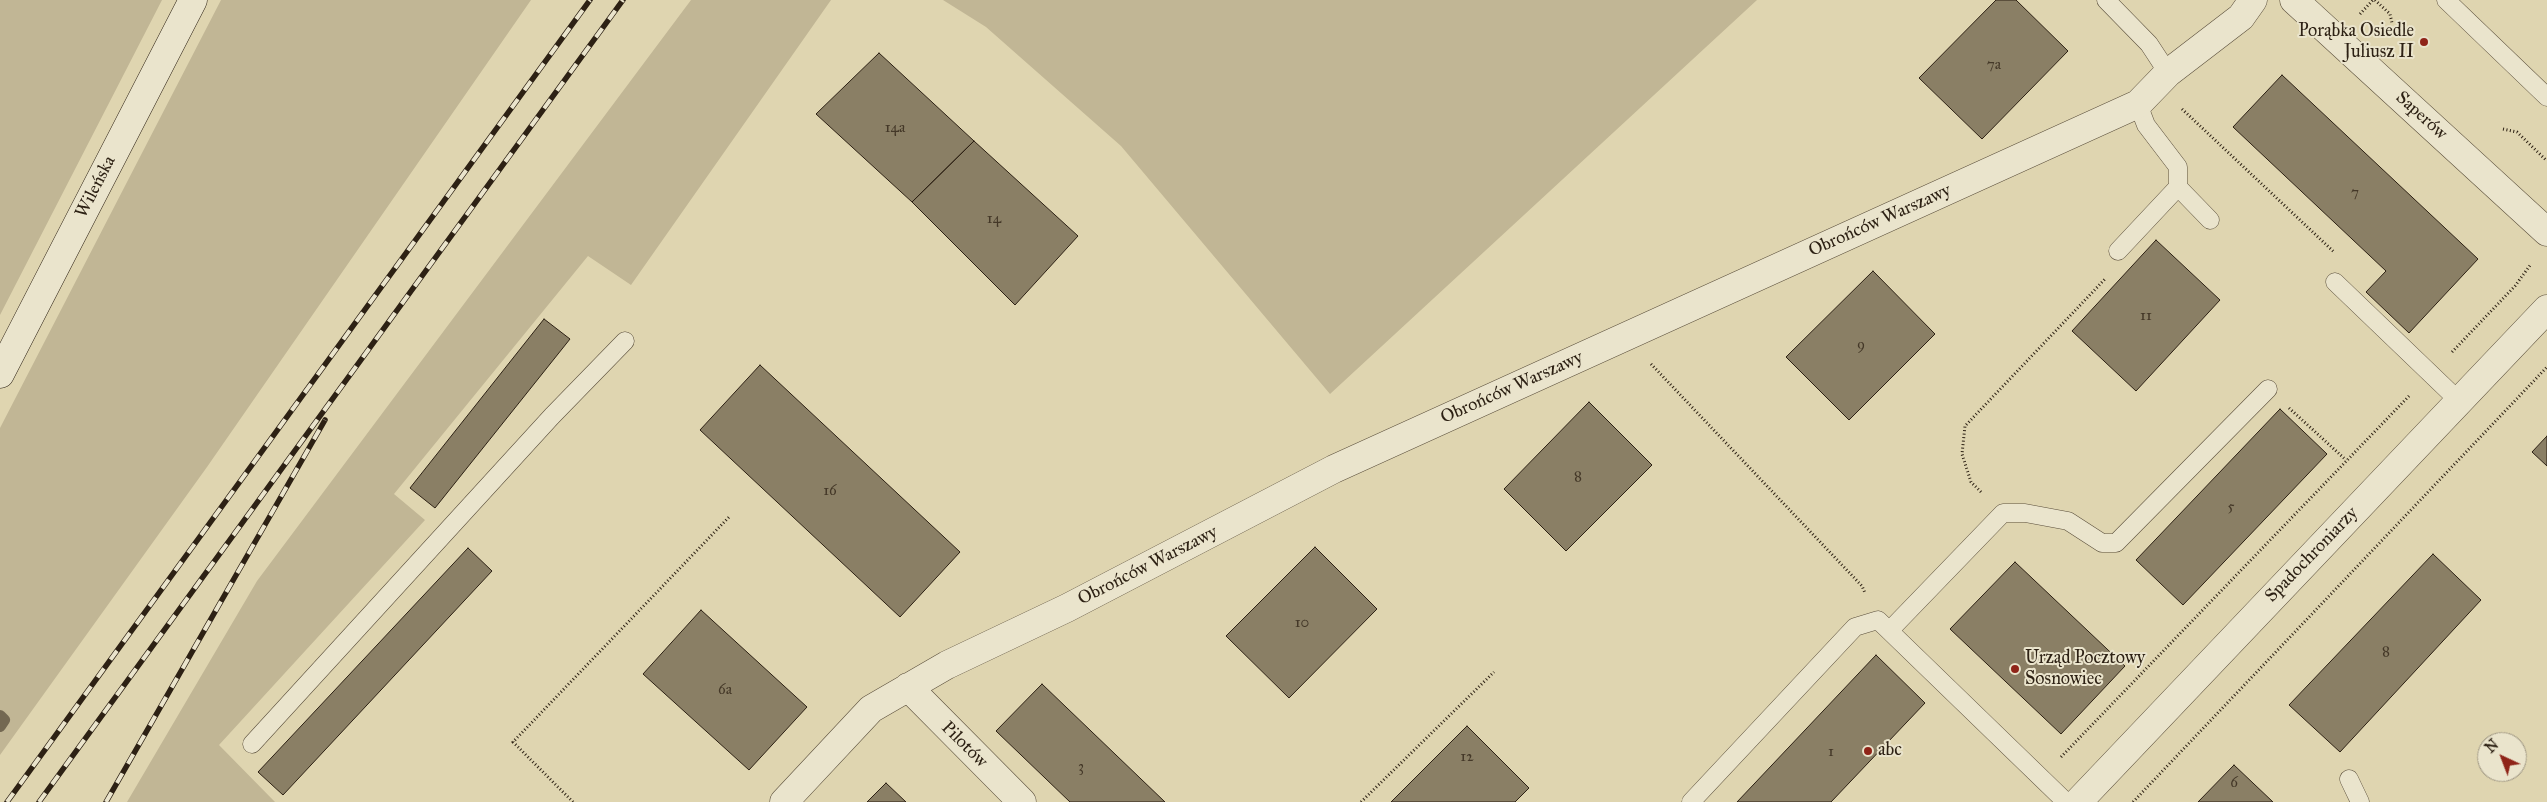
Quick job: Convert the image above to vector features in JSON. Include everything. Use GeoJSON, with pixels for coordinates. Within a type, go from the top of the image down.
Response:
{"type":"FeatureCollection","features":[{"type":"Feature","properties":{"kind":"street","name":"Wileńska"},"geometry":{"type":"LineString","coordinates":[[0,374],[193,0]]}},
{"type":"Feature","properties":{"kind":"street","name":"Obrońców Warszawy"},"geometry":{"type":"LineString","coordinates":[[784,802],[871,709],[947,665],[1067,608],[1334,469],[2138,104],[2168,73],[2242,17],[2253,0]]}},
{"type":"Feature","properties":{"kind":"street","name":"Saperów"},"geometry":{"type":"LineString","coordinates":[[2294,0],[2547,232]]}},
{"type":"Feature","properties":{"kind":"street","name":"Spadochroniarzy"},"geometry":{"type":"LineString","coordinates":[[2078,802],[2547,309]]}},
{"type":"Feature","properties":{"kind":"street","name":"Pilotów"},"geometry":{"type":"LineString","coordinates":[[908,687],[1022,802]]}},
{"type":"Feature","properties":{"kind":"lane"},"geometry":{"type":"LineString","coordinates":[[2106,0],[2149,44],[2168,73]]}},
{"type":"Feature","properties":{"kind":"lane"},"geometry":{"type":"LineString","coordinates":[[2446,0],[2547,97]]}},
{"type":"Feature","properties":{"kind":"lane"},"geometry":{"type":"LineString","coordinates":[[2118,251],[2178,187],[2178,167],[2146,124],[2138,104]]}},
{"type":"Feature","properties":{"kind":"lane"},"geometry":{"type":"LineString","coordinates":[[2178,187],[2210,220]]}},
{"type":"Feature","properties":{"kind":"lane"},"geometry":{"type":"LineString","coordinates":[[2335,282],[2460,401]]}},
{"type":"Feature","properties":{"kind":"lane"},"geometry":{"type":"LineString","coordinates":[[252,744],[545,423],[625,341]]}},
{"type":"Feature","properties":{"kind":"lane"},"geometry":{"type":"LineString","coordinates":[[1691,802],[1855,628],[1884,625],[2003,513],[2025,513],[2068,521],[2102,543],[2116,543],[2268,389]]}},
{"type":"Feature","properties":{"kind":"lane"},"geometry":{"type":"LineString","coordinates":[[1884,625],[2066,802]]}},
{"type":"Feature","properties":{"kind":"lane"},"geometry":{"type":"LineString","coordinates":[[2349,779],[2360,802]]}},
{"type":"Feature","properties":{"kind":"path"},"geometry":{"type":"LineString","coordinates":[[2337,39],[2374,0],[2390,14],[2392,23]]}},
{"type":"Feature","properties":{"kind":"path"},"geometry":{"type":"LineString","coordinates":[[2181,108],[2342,260],[2335,282]]}},
{"type":"Feature","properties":{"kind":"path"},"geometry":{"type":"LineString","coordinates":[[2503,129],[2517,132],[2547,161]]}},
{"type":"Feature","properties":{"kind":"path"},"geometry":{"type":"LineString","coordinates":[[2003,513],[1971,482],[1962,454],[1965,426],[2118,264],[2118,251]]}},
{"type":"Feature","properties":{"kind":"path"},"geometry":{"type":"LineString","coordinates":[[2040,776],[2078,741],[2515,286]]}},
{"type":"Feature","properties":{"kind":"path"},"geometry":{"type":"LineString","coordinates":[[1649,362],[1862,586],[1884,625]]}},
{"type":"Feature","properties":{"kind":"path"},"geometry":{"type":"LineString","coordinates":[[2133,802],[2547,367]]}},
{"type":"Feature","properties":{"kind":"path"},"geometry":{"type":"LineString","coordinates":[[2268,389],[2346,460]]}},
{"type":"Feature","properties":{"kind":"path"},"geometry":{"type":"LineString","coordinates":[[573,802],[513,742],[730,516]]}},
{"type":"Feature","properties":{"kind":"path"},"geometry":{"type":"LineString","coordinates":[[1361,802],[1494,672]]}},
{"type":"Feature","properties":{"kind":"shaded area"},"geometry":{"type":"Polygon","coordinates":[[[0,0],[162,0],[0,315],[0,0]]]}},
{"type":"Feature","properties":{"kind":"shaded area"},"geometry":{"type":"Polygon","coordinates":[[[221,0],[531,0],[207,467],[0,755],[0,428],[221,0]]]}},
{"type":"Feature","properties":{"kind":"shaded area"},"geometry":{"type":"Polygon","coordinates":[[[691,0],[831,0],[631,285],[588,256],[394,494],[425,520],[219,745],[275,802],[127,802],[257,581],[691,0]]]}},
{"type":"Feature","properties":{"kind":"shaded area"},"geometry":{"type":"Polygon","coordinates":[[[943,0],[1757,0],[1330,394],[1121,146],[986,27],[943,0]]]}},
{"type":"Feature","properties":{"kind":"building"},"geometry":{"type":"Polygon","coordinates":[[[1996,0],[2016,0],[2068,51],[1982,139],[1919,78],[1996,0]]]}},
{"type":"Feature","properties":{"kind":"building"},"geometry":{"type":"Polygon","coordinates":[[[879,53],[974,141],[912,202],[816,114],[879,53]]]}},
{"type":"Feature","properties":{"kind":"building"},"geometry":{"type":"Polygon","coordinates":[[[2282,75],[2478,259],[2409,333],[2366,292],[2386,271],[2233,127],[2282,75]]]}},
{"type":"Feature","properties":{"kind":"building"},"geometry":{"type":"Polygon","coordinates":[[[974,141],[1078,236],[1015,305],[912,202],[974,141]]]}},
{"type":"Feature","properties":{"kind":"building"},"geometry":{"type":"Polygon","coordinates":[[[2156,240],[2220,300],[2136,391],[2072,331],[2156,240]]]}},
{"type":"Feature","properties":{"kind":"building"},"geometry":{"type":"Polygon","coordinates":[[[1873,271],[1935,334],[1849,420],[1786,357],[1873,271]]]}},
{"type":"Feature","properties":{"kind":"building"},"geometry":{"type":"Polygon","coordinates":[[[544,319],[570,339],[435,508],[410,488],[544,319]]]}},
{"type":"Feature","properties":{"kind":"building"},"geometry":{"type":"Polygon","coordinates":[[[760,365],[960,552],[900,617],[700,430],[760,365]]]}},
{"type":"Feature","properties":{"kind":"building"},"geometry":{"type":"Polygon","coordinates":[[[1589,402],[1652,465],[1566,551],[1504,489],[1589,402]]]}},
{"type":"Feature","properties":{"kind":"building"},"geometry":{"type":"Polygon","coordinates":[[[2280,409],[2327,454],[2183,605],[2136,560],[2280,409]]]}},
{"type":"Feature","properties":{"kind":"building"},"geometry":{"type":"Polygon","coordinates":[[[2547,436],[2547,466],[2532,452],[2547,436]]]}},
{"type":"Feature","properties":{"kind":"building"},"geometry":{"type":"Polygon","coordinates":[[[1315,547],[1377,609],[1289,698],[1226,636],[1315,547]]]}},
{"type":"Feature","properties":{"kind":"building"},"geometry":{"type":"Polygon","coordinates":[[[468,548],[492,571],[283,795],[258,772],[468,548]]]}},
{"type":"Feature","properties":{"kind":"building"},"geometry":{"type":"Polygon","coordinates":[[[2433,554],[2481,600],[2340,752],[2289,705],[2433,554]]]}},
{"type":"Feature","properties":{"kind":"building"},"geometry":{"type":"Polygon","coordinates":[[[2015,562],[2125,666],[2061,734],[1950,629],[2015,562]]]}},
{"type":"Feature","properties":{"kind":"building"},"geometry":{"type":"Polygon","coordinates":[[[701,610],[807,707],[749,770],[643,674],[701,610]]]}},
{"type":"Feature","properties":{"kind":"building"},"geometry":{"type":"Polygon","coordinates":[[[1876,655],[1925,703],[1831,802],[1737,802],[1876,655]]]}},
{"type":"Feature","properties":{"kind":"building"},"geometry":{"type":"Polygon","coordinates":[[[1042,684],[1165,802],[1070,802],[996,731],[1042,684]]]}},
{"type":"Feature","properties":{"kind":"building"},"geometry":{"type":"Polygon","coordinates":[[[1467,726],[1529,788],[1515,802],[1391,802],[1467,726]]]}},
{"type":"Feature","properties":{"kind":"building"},"geometry":{"type":"Polygon","coordinates":[[[2234,765],[2273,802],[2198,802],[2234,765]]]}},
{"type":"Feature","properties":{"kind":"building"},"geometry":{"type":"Polygon","coordinates":[[[886,783],[906,802],[867,802],[886,783]]]}},
{"type":"Feature","properties":{"kind":"waterway"},"geometry":{"type":"LineString","coordinates":[[0,716],[4,720],[0,726]]}},
{"type":"Feature","properties":{"kind":"railway"},"geometry":{"type":"LineString","coordinates":[[7,802],[590,0]]}},
{"type":"Feature","properties":{"kind":"railway"},"geometry":{"type":"LineString","coordinates":[[39,802],[623,0]]}},
{"type":"Feature","properties":{"kind":"railway"},"geometry":{"type":"LineString","coordinates":[[106,802],[325,420]]}},
{"type":"Feature","properties":{"kind":"place","name":"Porąbka Osiedle Juliusz II"},"geometry":{"type":"Point","coordinates":[2424,42]}},
{"type":"Feature","properties":{"kind":"place","name":"Urząd Pocztowy Sosnowiec"},"geometry":{"type":"Point","coordinates":[2015,669]}},
{"type":"Feature","properties":{"kind":"place","name":"abc"},"geometry":{"type":"Point","coordinates":[1868,751]}}]}
